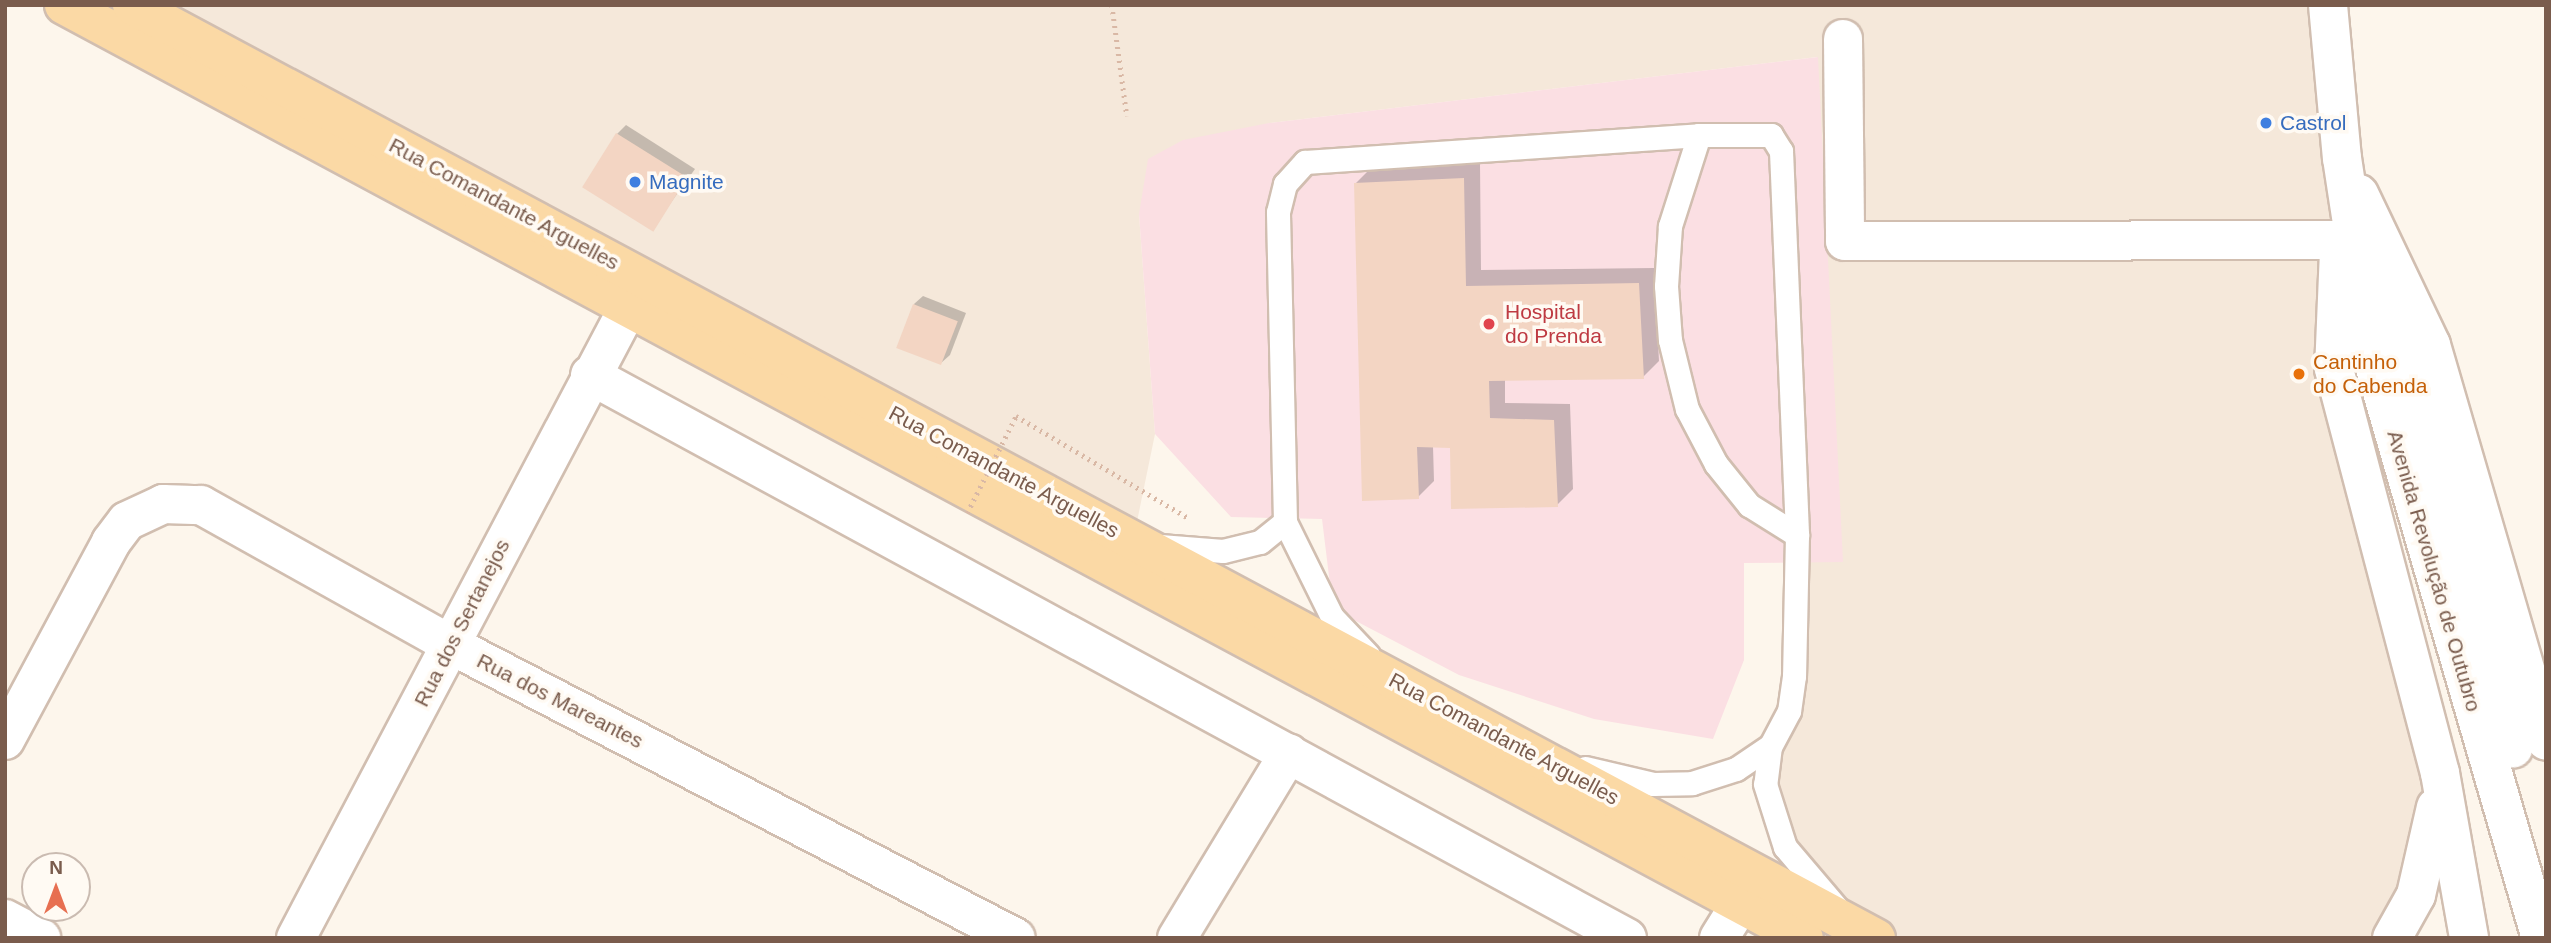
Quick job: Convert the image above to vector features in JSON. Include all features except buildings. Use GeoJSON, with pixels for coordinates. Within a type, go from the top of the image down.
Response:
{"type":"FeatureCollection","features":[{"type":"Feature","properties":{"kind":"main road","name":"Rua Comandante Arguelles"},"geometry":{"type":"LineString","coordinates":[[64,5],[1804,938]]}},
{"type":"Feature","properties":{"kind":"main road","name":"Rua Comandante Arguelles"},"geometry":{"type":"LineString","coordinates":[[132,5],[1863,931]]}},
{"type":"Feature","properties":{"kind":"street","name":"Avenida Revolução de Outubro"},"geometry":{"type":"LineString","coordinates":[[2328,5],[2342,158],[2373,361],[2541,938]]}},
{"type":"Feature","properties":{"kind":"street"},"geometry":{"type":"LineString","coordinates":[[1843,39],[1845,241],[2340,240]]}},
{"type":"Feature","properties":{"kind":"street","name":"Avenida Revolução de Outubro"},"geometry":{"type":"LineString","coordinates":[[2342,158],[2334,369],[2440,773],[2469,938]]}},
{"type":"Feature","properties":{"kind":"street","name":"Avenida Revolução de Outubro"},"geometry":{"type":"LineString","coordinates":[[2342,158],[2431,345],[2546,741]]}},
{"type":"Feature","properties":{"kind":"street","name":"Avenida Revolução de Outubro"},"geometry":{"type":"LineString","coordinates":[[2342,158],[2546,861]]}},
{"type":"Feature","properties":{"kind":"street","name":"Rua dos Sertanejos"},"geometry":{"type":"LineString","coordinates":[[296,938],[590,375],[628,308]]}},
{"type":"Feature","properties":{"kind":"street"},"geometry":{"type":"LineString","coordinates":[[590,375],[1627,938]]}},
{"type":"Feature","properties":{"kind":"street","name":"Rua dos Mareantes"},"geometry":{"type":"LineString","coordinates":[[5,740],[111,542],[127,522],[146,510],[163,504],[201,506],[451,645],[1016,938]]}},
{"type":"Feature","properties":{"kind":"street"},"geometry":{"type":"LineString","coordinates":[[1177,938],[1289,753]]}},
{"type":"Feature","properties":{"kind":"street"},"geometry":{"type":"LineString","coordinates":[[2392,938],[2416,895],[2426,863],[2440,773]]}},
{"type":"Feature","properties":{"kind":"street"},"geometry":{"type":"LineString","coordinates":[[1719,938],[1740,905]]}},
{"type":"Feature","properties":{"kind":"street"},"geometry":{"type":"LineString","coordinates":[[5,919],[41,938]]}},
{"type":"Feature","properties":{"kind":"lane"},"geometry":{"type":"LineString","coordinates":[[1699,135],[1670,226],[1666,286],[1675,363],[1687,409],[1716,464],[1749,505],[1797,535]]}},
{"type":"Feature","properties":{"kind":"lane"},"geometry":{"type":"LineString","coordinates":[[1414,691],[1368,655],[1332,617],[1285,522],[1278,212],[1284,184],[1305,162],[1699,135],[1771,135],[1781,151],[1797,535],[1794,676],[1789,710],[1770,746],[1765,784],[1785,847],[1863,931]]}},
{"type":"Feature","properties":{"kind":"lane"},"geometry":{"type":"LineString","coordinates":[[1133,541],[1223,551],[1260,542],[1285,522]]}},
{"type":"Feature","properties":{"kind":"lane"},"geometry":{"type":"LineString","coordinates":[[1529,752],[1611,776],[1666,784],[1692,783],[1736,769],[1770,746]]}},
{"type":"Feature","properties":{"kind":"path"},"geometry":{"type":"LineString","coordinates":[[1112,5],[1127,116]]}},
{"type":"Feature","properties":{"kind":"path"},"geometry":{"type":"LineString","coordinates":[[967,513],[1016,416],[1195,522]]}},
{"type":"Feature","properties":{"kind":"shaded area"},"geometry":{"type":"Polygon","coordinates":[[[131,5],[2339,5],[2334,369],[2440,773],[2392,938],[1876,938],[1805,871],[1765,784],[1789,711],[1817,57],[1269,123],[1139,214],[1155,434],[1133,541],[131,5]]]}},
{"type":"Feature","properties":{"kind":"shaded area","name":"Hospital do Prenda"},"geometry":{"type":"Polygon","coordinates":[[[1818,57],[1843,562],[1744,563],[1744,660],[1713,739],[1594,719],[1459,675],[1333,609],[1322,519],[1231,517],[1155,434],[1139,214],[1148,159],[1183,140],[1269,123],[1818,57]]]}},
{"type":"Feature","properties":{"kind":"place","name":"Castrol"},"geometry":{"type":"Point","coordinates":[2266,123]}},
{"type":"Feature","properties":{"kind":"place","name":"Magnite"},"geometry":{"type":"Point","coordinates":[635,182]}},
{"type":"Feature","properties":{"kind":"place","name":"Hospital do Prenda"},"geometry":{"type":"Point","coordinates":[1489,324]}},
{"type":"Feature","properties":{"kind":"place","name":"Cantinho do Cabenda"},"geometry":{"type":"Point","coordinates":[2299,374]}}]}
